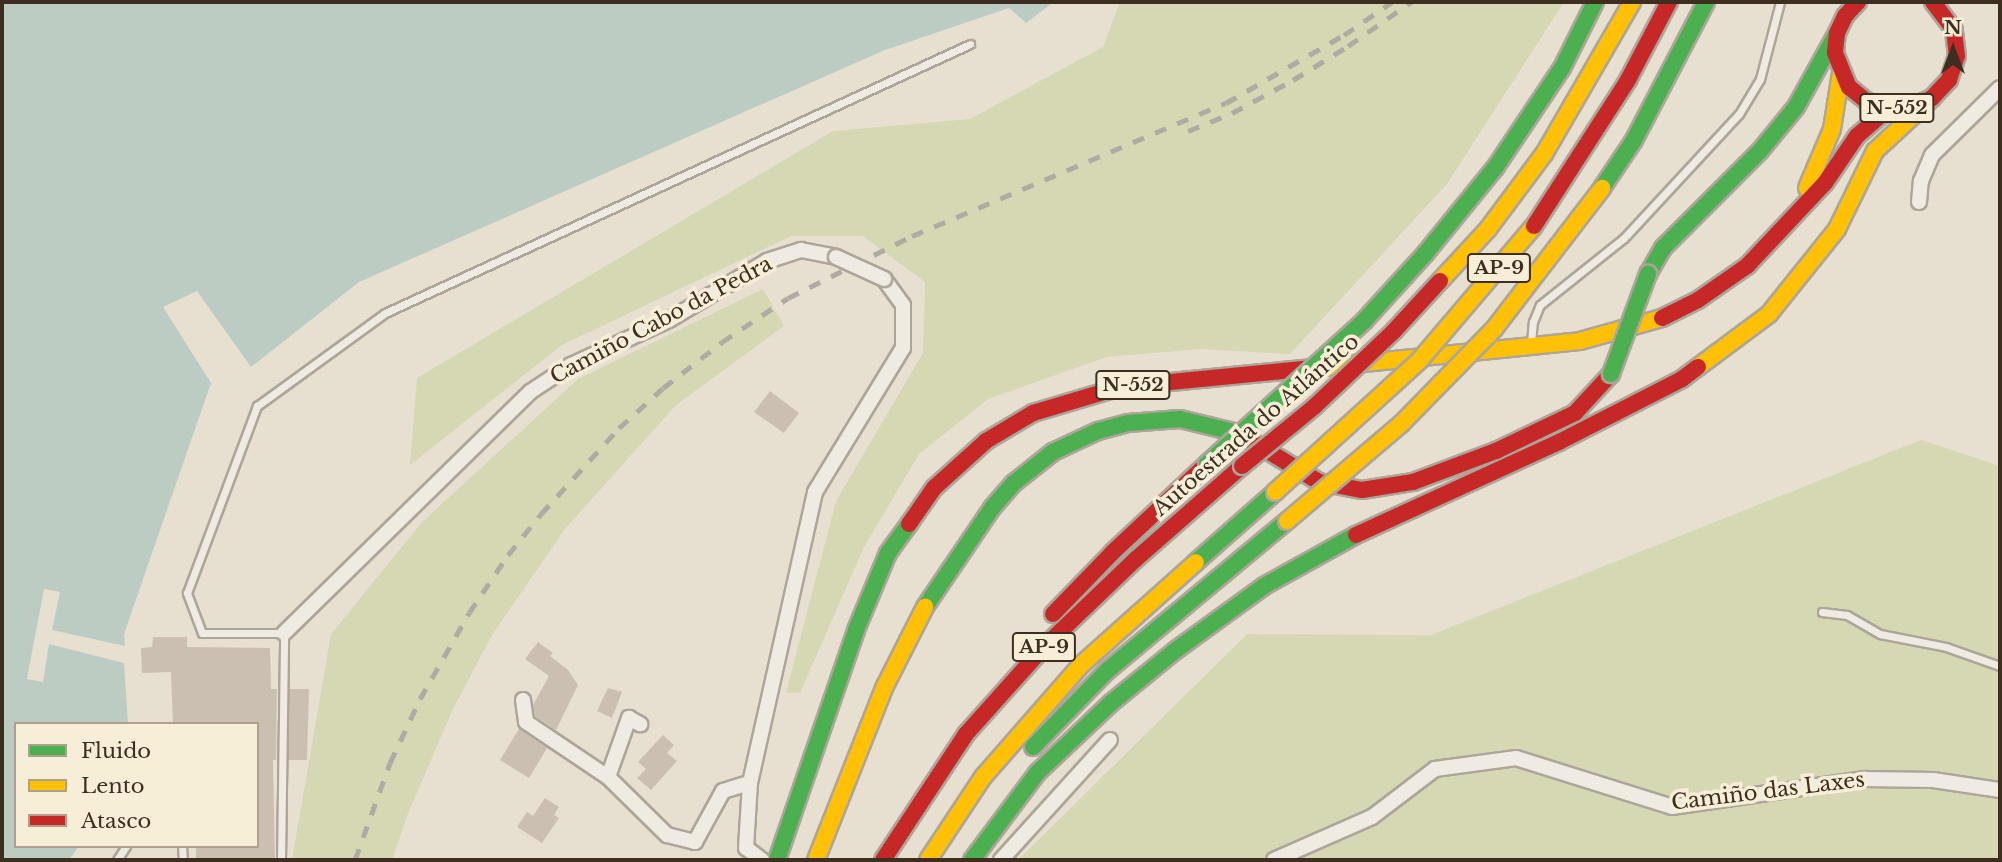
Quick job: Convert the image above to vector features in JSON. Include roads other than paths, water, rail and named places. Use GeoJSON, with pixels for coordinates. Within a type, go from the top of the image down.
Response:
{"type":"FeatureCollection","features":[{"type":"Feature","properties":{"kind":"highway"},"geometry":{"type":"LineString","coordinates":[[865,860],[919,778],[992,683],[1113,552],[1365,320],[1425,254],[1495,168],[1562,68],[1595,2]]}},
{"type":"Feature","properties":{"kind":"highway","name":"Autoestrada do Atlántico"},"geometry":{"type":"LineString","coordinates":[[883,860],[966,734],[1042,649],[1136,559],[1315,406],[1394,331],[1488,229],[1544,154],[1632,2]]}},
{"type":"Feature","properties":{"kind":"highway","name":"AP-9"},"geometry":{"type":"LineString","coordinates":[[928,860],[983,777],[1081,665],[1419,361],[1544,215],[1628,80],[1669,2]]}},
{"type":"Feature","properties":{"kind":"highway"},"geometry":{"type":"LineString","coordinates":[[1020,761],[1108,670],[1179,607],[1287,521],[1402,423],[1494,329],[1582,218],[1634,140],[1706,2]]}},
{"type":"Feature","properties":{"kind":"highway"},"geometry":{"type":"LineString","coordinates":[[816,860],[851,766],[885,686],[929,599],[992,508],[1014,483],[1053,452],[1098,431],[1128,423],[1180,419],[1236,432],[1319,482],[1362,490],[1413,482],[1496,451],[1575,413],[1611,374],[1648,274],[1663,248],[1760,151],[1796,107],[1845,16],[1858,2]]}},
{"type":"Feature","properties":{"kind":"highway","name":"N-552"},"geometry":{"type":"LineString","coordinates":[[1838,33],[1836,53],[1841,73],[1849,87],[1866,101],[1888,109],[1911,107],[1932,97],[1949,80],[1957,56],[1954,30],[1939,6],[1933,2]]}},
{"type":"Feature","properties":{"kind":"highway","name":"N-552"},"geometry":{"type":"LineString","coordinates":[[1787,223],[1811,180],[1832,129],[1841,73]]}},
{"type":"Feature","properties":{"kind":"highway"},"geometry":{"type":"LineString","coordinates":[[972,860],[1037,773],[1111,703],[1176,650],[1264,586],[1352,536],[1559,442],[1682,379],[1769,314],[1837,229],[1875,151],[1932,97]]}},
{"type":"Feature","properties":{"kind":"highway","name":"N-552"},"geometry":{"type":"LineString","coordinates":[[777,860],[856,630],[888,553],[934,488],[986,441],[1033,414],[1063,402],[1120,387],[1531,348],[1619,332],[1676,312],[1723,285],[1767,246],[1825,183],[1857,136],[1888,109]]}},
{"type":"Feature","properties":{"kind":"highway"},"geometry":{"type":"LineString","coordinates":[[943,860],[995,790]]}},
{"type":"Feature","properties":{"kind":"street"},"geometry":{"type":"LineString","coordinates":[[1919,202],[1922,181],[1932,155],[2000,88]]}},
{"type":"Feature","properties":{"kind":"street","name":"Camiño Cabo da Pedra"},"geometry":{"type":"LineString","coordinates":[[284,633],[530,392],[571,365],[669,320],[766,261],[801,250],[835,257],[884,279],[903,305],[902,348],[815,492],[750,783],[747,848],[762,860]]}},
{"type":"Feature","properties":{"kind":"street"},"geometry":{"type":"LineString","coordinates":[[523,700],[526,722],[608,777],[667,835],[695,842],[723,792],[750,783]]}},
{"type":"Feature","properties":{"kind":"street"},"geometry":{"type":"LineString","coordinates":[[608,777],[629,718],[640,724]]}},
{"type":"Feature","properties":{"kind":"street"},"geometry":{"type":"LineString","coordinates":[[1001,860],[1110,740]]}},
{"type":"Feature","properties":{"kind":"street","name":"Camiño das Laxes"},"geometry":{"type":"LineString","coordinates":[[1275,860],[1373,817],[1435,769],[1516,758],[1672,807],[1865,779],[1933,779],[2000,790]]}},
{"type":"Feature","properties":{"kind":"lane"},"geometry":{"type":"LineString","coordinates":[[1531,348],[1532,322],[1540,305],[1623,238],[1739,114],[1760,79],[1780,2]]}},
{"type":"Feature","properties":{"kind":"lane"},"geometry":{"type":"LineString","coordinates":[[281,860],[284,633],[202,633],[187,593],[257,406],[384,313],[970,44]]}},
{"type":"Feature","properties":{"kind":"lane"},"geometry":{"type":"LineString","coordinates":[[1822,612],[1847,615],[1880,634],[1946,647],[2000,666]]}},
{"type":"Feature","properties":{"kind":"railway"},"geometry":{"type":"LineString","coordinates":[[355,860],[390,763],[420,699],[469,613],[508,555],[541,514],[619,428],[663,388],[722,342],[788,298],[912,236],[1226,103],[1344,35],[1392,2]]}},
{"type":"Feature","properties":{"kind":"railway"},"geometry":{"type":"LineString","coordinates":[[1188,131],[1232,113],[1293,80],[1411,2]]}}]}
